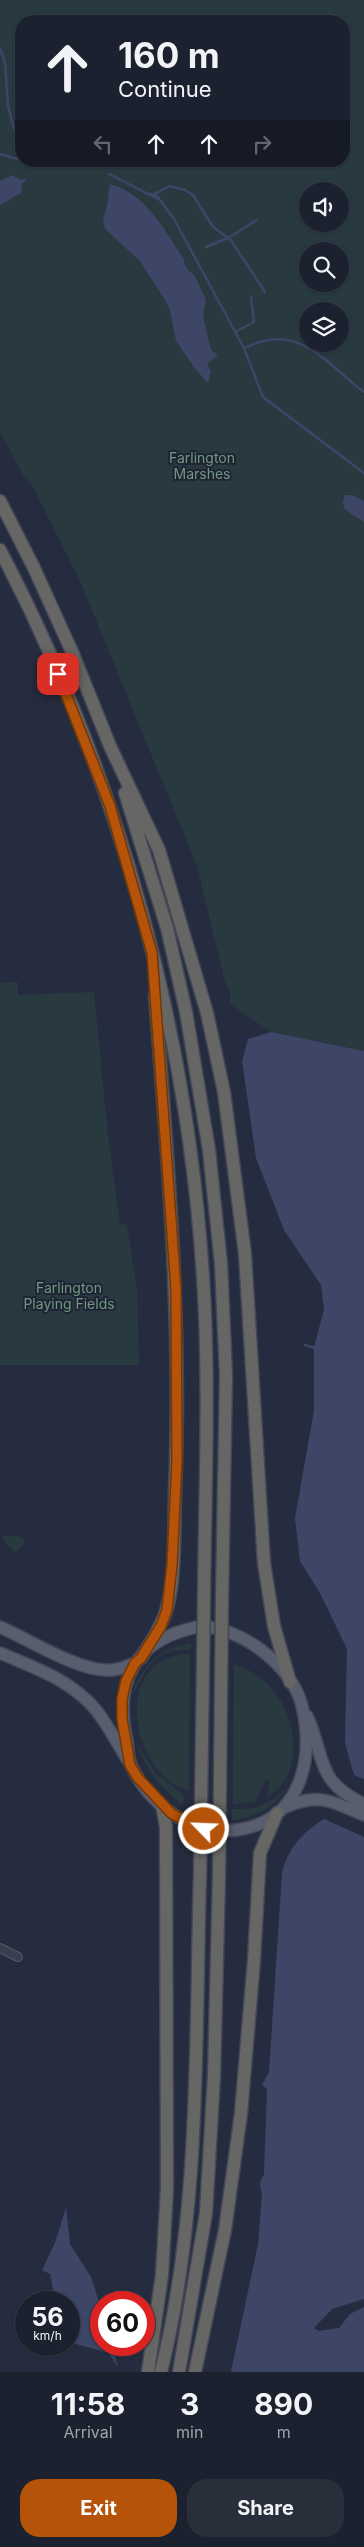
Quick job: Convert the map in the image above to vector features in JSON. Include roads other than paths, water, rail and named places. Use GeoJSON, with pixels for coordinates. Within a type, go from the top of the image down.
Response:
{"type":"FeatureCollection","features":[{"type":"Feature","properties":{"kind":"highway"},"geometry":{"type":"LineString","coordinates":[[0,501],[65,637],[110,746],[159,850],[206,1013],[224,1092],[245,1254],[264,1563],[274,1626],[290,1682]]}},
{"type":"Feature","properties":{"kind":"highway"},"geometry":{"type":"LineString","coordinates":[[0,550],[58,674],[110,806],[152,953],[176,1056],[196,1197],[203,1278],[207,1362],[200,1875],[189,2211],[181,2277],[161,2372]]}},
{"type":"Feature","properties":{"kind":"highway"},"geometry":{"type":"LineString","coordinates":[[110,746],[167,928],[186,1012],[209,1150],[221,1264],[226,1375],[220,1877],[214,2076],[206,2213],[179,2372]]}},
{"type":"Feature","properties":{"kind":"highway"},"geometry":{"type":"LineString","coordinates":[[138,1660],[161,1626],[167,1610],[172,1565],[177,1460],[176,1290],[152,953]]}},
{"type":"Feature","properties":{"kind":"highway"},"geometry":{"type":"LineString","coordinates":[[148,2372],[162,2275],[167,2189],[166,1827],[162,1805]]}},
{"type":"Feature","properties":{"kind":"highway"},"geometry":{"type":"LineString","coordinates":[[195,2372],[225,2230],[241,2113],[254,1960],[258,1863],[262,1845],[279,1811]]}},
{"type":"Feature","properties":{"kind":"main road"},"geometry":{"type":"LineString","coordinates":[[0,1627],[74,1662],[98,1670],[119,1669],[138,1660],[159,1642],[184,1630],[215,1628],[233,1634],[260,1649],[290,1682],[316,1736],[320,1758],[328,1776],[340,1791],[364,1804]]}},
{"type":"Feature","properties":{"kind":"main road"},"geometry":{"type":"LineString","coordinates":[[0,1653],[62,1680],[81,1695],[97,1711],[138,1778],[172,1814],[196,1826],[216,1830],[244,1829],[300,1800],[319,1798],[364,1815]]}},
{"type":"Feature","properties":{"kind":"main road"},"geometry":{"type":"LineString","coordinates":[[130,1765],[122,1719],[122,1699],[126,1681],[138,1660]]}},
{"type":"Feature","properties":{"kind":"main road"},"geometry":{"type":"LineString","coordinates":[[279,1811],[296,1789],[305,1768],[307,1749],[302,1705]]}},
{"type":"Feature","properties":{"kind":"street"},"geometry":{"type":"LineString","coordinates":[[0,1948],[18,1958]]}},
{"type":"Feature","properties":{"kind":"water"},"geometry":{"type":"Polygon","coordinates":[[[12,175],[21,180],[28,178],[22,184],[21,193],[0,205],[0,181],[12,175]]]}},
{"type":"Feature","properties":{"kind":"water"},"geometry":{"type":"Polygon","coordinates":[[[110,184],[123,189],[144,204],[169,236],[184,259],[187,268],[194,274],[206,300],[203,316],[211,350],[218,355],[207,364],[211,372],[208,383],[196,370],[176,341],[170,310],[139,260],[105,229],[103,218],[110,184]]]}},
{"type":"Feature","properties":{"kind":"water"},"geometry":{"type":"Polygon","coordinates":[[[345,495],[352,495],[364,501],[364,522],[344,509],[345,495]]]}},
{"type":"Feature","properties":{"kind":"water"},"geometry":{"type":"Polygon","coordinates":[[[271,1032],[364,1051],[364,1779],[354,1775],[345,1743],[347,1649],[320,1593],[300,1561],[295,1518],[314,1411],[314,1347],[324,1310],[321,1285],[284,1230],[256,1158],[242,1061],[248,1039],[271,1032]]]}},
{"type":"Feature","properties":{"kind":"water"},"geometry":{"type":"Polygon","coordinates":[[[324,1819],[364,1837],[364,2299],[332,2309],[314,2328],[319,2331],[339,2328],[350,2314],[364,2307],[364,2372],[231,2372],[258,2244],[262,2194],[260,2184],[264,2175],[267,2089],[262,2085],[269,2072],[282,1873],[292,1848],[309,1829],[324,1819]]]}},
{"type":"Feature","properties":{"kind":"water"},"geometry":{"type":"Polygon","coordinates":[[[66,2207],[70,2244],[91,2277],[96,2291],[90,2291],[90,2348],[80,2345],[80,2291],[53,2291],[50,2274],[42,2270],[55,2243],[66,2207]]]}},
{"type":"Feature","properties":{"kind":"water"},"geometry":{"type":"Polygon","coordinates":[[[111,2356],[115,2356],[118,2368],[111,2356]]]}},
{"type":"Feature","properties":{"kind":"waterway"},"geometry":{"type":"LineString","coordinates":[[0,48],[5,63],[8,106],[15,133]]}},
{"type":"Feature","properties":{"kind":"waterway"},"geometry":{"type":"LineString","coordinates":[[0,154],[15,158]]}},
{"type":"Feature","properties":{"kind":"waterway"},"geometry":{"type":"LineString","coordinates":[[109,174],[160,200],[174,219],[244,348],[263,397],[364,473]]}},
{"type":"Feature","properties":{"kind":"waterway"},"geometry":{"type":"LineString","coordinates":[[154,194],[170,186],[185,190],[193,195],[213,227],[230,239],[265,292]]}},
{"type":"Feature","properties":{"kind":"waterway"},"geometry":{"type":"LineString","coordinates":[[145,193],[156,195],[160,200]]}},
{"type":"Feature","properties":{"kind":"waterway"},"geometry":{"type":"LineString","coordinates":[[206,247],[228,238],[257,220]]}},
{"type":"Feature","properties":{"kind":"waterway"},"geometry":{"type":"LineString","coordinates":[[235,332],[254,322],[251,297]]}},
{"type":"Feature","properties":{"kind":"waterway"},"geometry":{"type":"LineString","coordinates":[[245,348],[264,341],[281,339],[296,342],[323,358],[364,392]]}},
{"type":"Feature","properties":{"kind":"waterway"},"geometry":{"type":"LineString","coordinates":[[305,1345],[315,1348]]}},
{"type":"Feature","properties":{"kind":"park label","name":"Farlington Marshes"},"geometry":{"type":"Point","coordinates":[202,466]}},
{"type":"Feature","properties":{"kind":"park label","name":"Farlington Playing Fields"},"geometry":{"type":"Point","coordinates":[69,1295]}}]}
